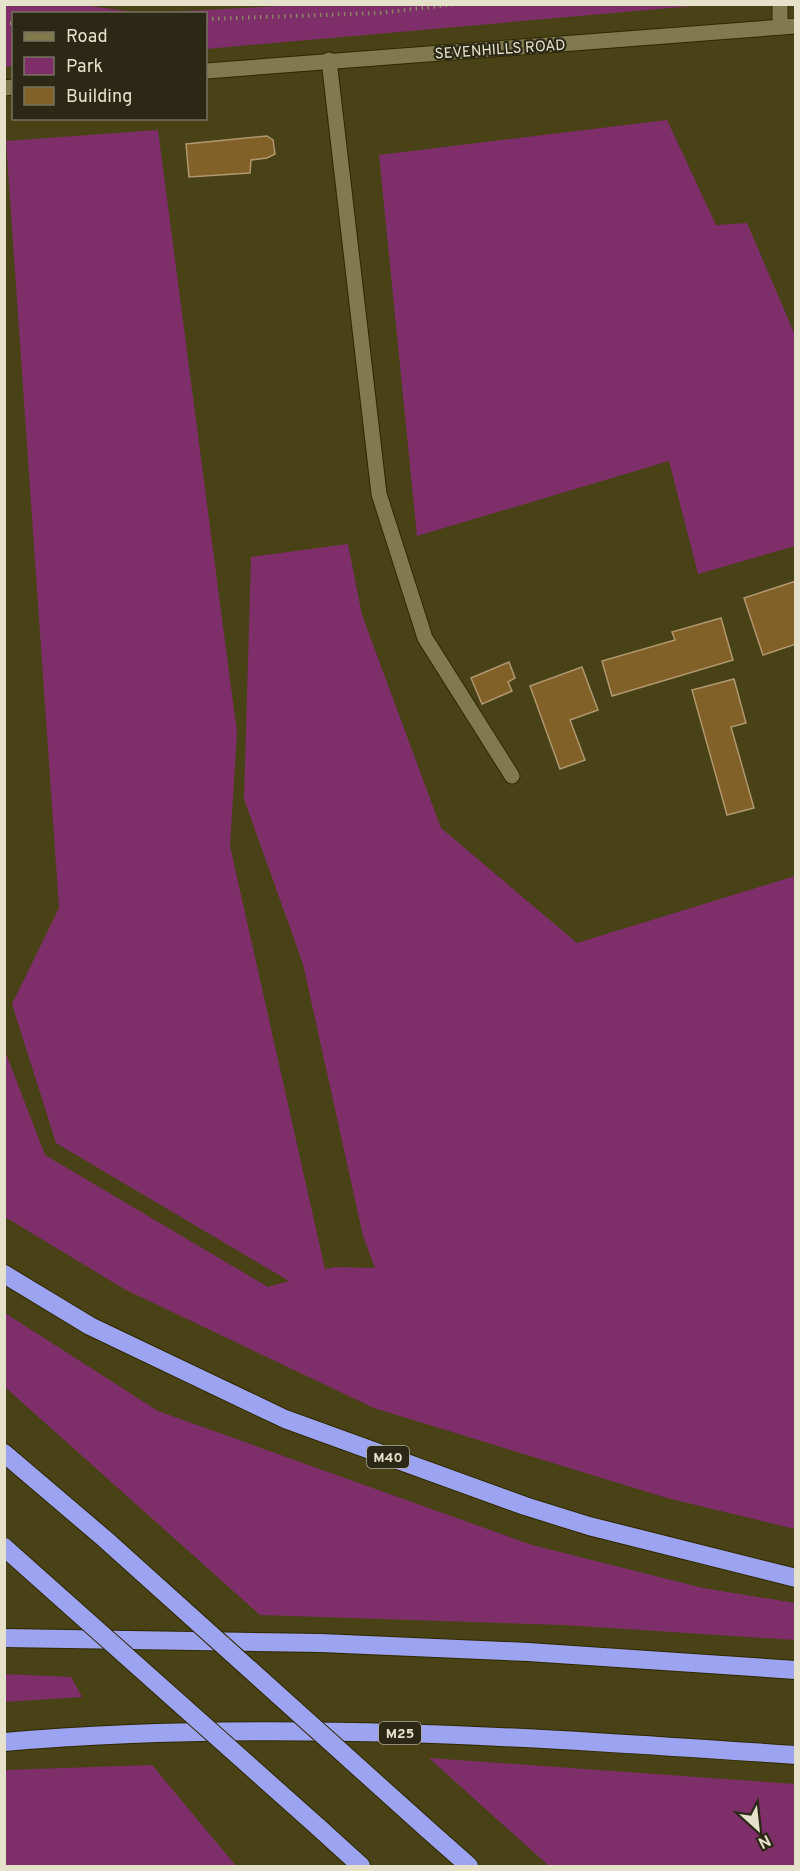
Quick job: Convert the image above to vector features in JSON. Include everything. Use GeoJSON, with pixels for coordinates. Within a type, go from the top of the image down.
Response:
{"type":"FeatureCollection","features":[{"type":"Feature","properties":{"kind":"highway","name":"M40"},"geometry":{"type":"LineString","coordinates":[[4,1274],[90,1326],[285,1419],[525,1506],[589,1526],[795,1578]]}},
{"type":"Feature","properties":{"kind":"highway"},"geometry":{"type":"LineString","coordinates":[[4,1453],[106,1540],[469,1866]]}},
{"type":"Feature","properties":{"kind":"highway"},"geometry":{"type":"LineString","coordinates":[[4,1547],[362,1866]]}},
{"type":"Feature","properties":{"kind":"highway"},"geometry":{"type":"LineString","coordinates":[[4,1638],[321,1643],[516,1651],[795,1670]]}},
{"type":"Feature","properties":{"kind":"highway","name":"M25"},"geometry":{"type":"LineString","coordinates":[[4,1742],[127,1733],[410,1733],[608,1742],[795,1755]]}},
{"type":"Feature","properties":{"kind":"street"},"geometry":{"type":"LineString","coordinates":[[780,4],[788,27]]}},
{"type":"Feature","properties":{"kind":"street","name":"SEVENHILLS ROAD"},"geometry":{"type":"LineString","coordinates":[[207,71],[788,27]]}},
{"type":"Feature","properties":{"kind":"street"},"geometry":{"type":"LineString","coordinates":[[329,60],[379,494],[424,638],[512,776]]}},
{"type":"Feature","properties":{"kind":"path"},"geometry":{"type":"LineString","coordinates":[[207,19],[379,14],[457,4]]}},
{"type":"Feature","properties":{"kind":"green space"},"geometry":{"type":"Polygon","coordinates":[[[704,4],[207,49],[207,12],[169,12],[298,5],[704,4]]]}},
{"type":"Feature","properties":{"kind":"green space"},"geometry":{"type":"Polygon","coordinates":[[[4,5],[82,5],[134,12],[12,12],[12,66],[5,67],[4,5]]]}},
{"type":"Feature","properties":{"kind":"green space"},"geometry":{"type":"Polygon","coordinates":[[[667,120],[716,225],[747,223],[795,335],[795,546],[698,574],[669,461],[417,536],[379,155],[667,120]]]}},
{"type":"Feature","properties":{"kind":"green space"},"geometry":{"type":"Polygon","coordinates":[[[158,130],[237,733],[230,846],[325,1269],[375,1268],[363,1236],[303,964],[244,799],[251,557],[348,544],[362,615],[441,828],[577,943],[795,876],[795,1529],[667,1498],[374,1408],[126,1290],[5,1217],[5,1051],[45,1155],[268,1287],[289,1281],[56,1143],[12,1004],[59,908],[6,141],[158,130]]]}},
{"type":"Feature","properties":{"kind":"green space"},"geometry":{"type":"Polygon","coordinates":[[[5,1313],[158,1411],[532,1545],[703,1588],[795,1603],[795,1640],[564,1625],[260,1615],[5,1387],[5,1313]]]}},
{"type":"Feature","properties":{"kind":"green space"},"geometry":{"type":"Polygon","coordinates":[[[5,1674],[71,1677],[82,1697],[5,1702],[5,1674]]]}},
{"type":"Feature","properties":{"kind":"green space"},"geometry":{"type":"Polygon","coordinates":[[[429,1758],[795,1784],[795,1866],[549,1866],[429,1758]]]}},
{"type":"Feature","properties":{"kind":"green space"},"geometry":{"type":"Polygon","coordinates":[[[152,1765],[236,1866],[5,1866],[5,1770],[152,1765]]]}},
{"type":"Feature","properties":{"kind":"building"},"geometry":{"type":"Polygon","coordinates":[[[267,136],[273,140],[275,154],[267,158],[251,160],[250,173],[189,177],[186,144],[267,136]]]}},
{"type":"Feature","properties":{"kind":"building"},"geometry":{"type":"Polygon","coordinates":[[[796,581],[796,644],[763,655],[744,598],[796,581]]]}},
{"type":"Feature","properties":{"kind":"building"},"geometry":{"type":"Polygon","coordinates":[[[721,618],[733,660],[612,696],[602,661],[675,640],[672,632],[721,618]]]}},
{"type":"Feature","properties":{"kind":"building"},"geometry":{"type":"Polygon","coordinates":[[[509,662],[515,678],[508,682],[512,691],[482,704],[471,678],[509,662]]]}},
{"type":"Feature","properties":{"kind":"building"},"geometry":{"type":"Polygon","coordinates":[[[582,667],[598,710],[570,720],[585,760],[560,769],[530,686],[582,667]]]}},
{"type":"Feature","properties":{"kind":"building"},"geometry":{"type":"Polygon","coordinates":[[[734,679],[746,723],[731,727],[754,808],[727,815],[692,690],[734,679]]]}}]}
